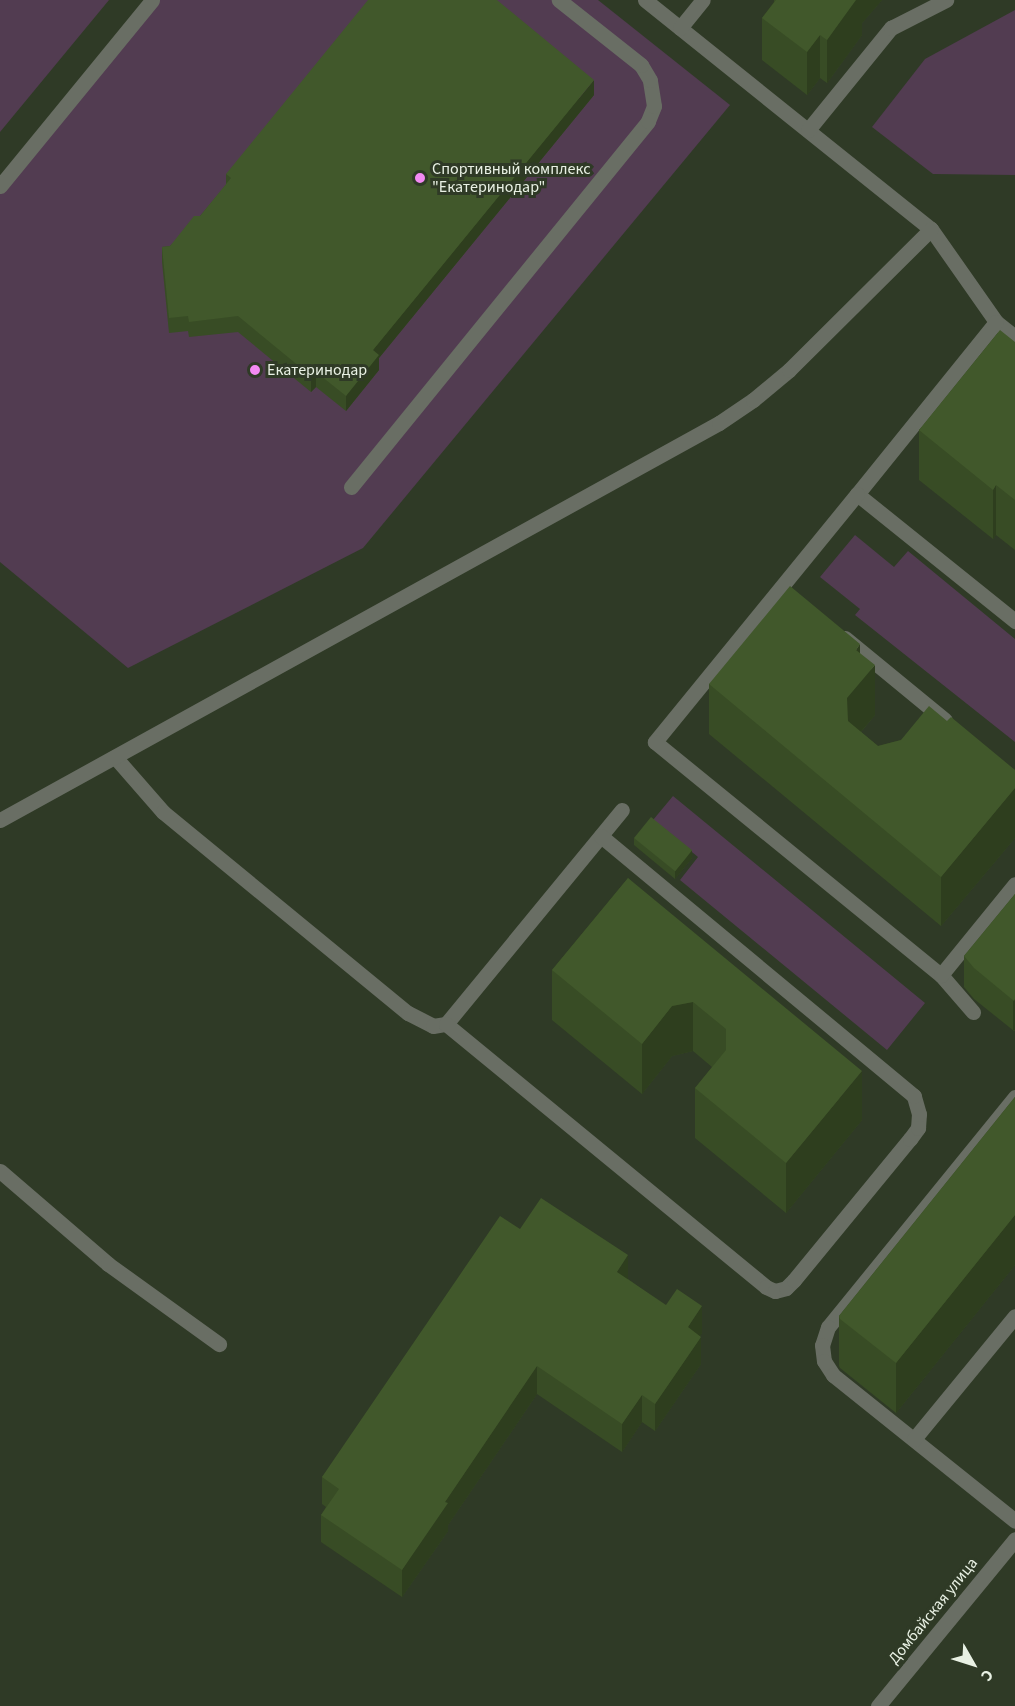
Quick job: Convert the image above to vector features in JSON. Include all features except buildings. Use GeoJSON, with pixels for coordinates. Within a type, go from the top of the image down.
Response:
{"type":"FeatureCollection","features":[{"type":"Feature","properties":{"kind":"street"},"geometry":{"type":"LineString","coordinates":[[0,186],[152,0]]}},
{"type":"Feature","properties":{"kind":"street"},"geometry":{"type":"LineString","coordinates":[[351,487],[648,121],[654,106],[650,80],[641,65],[559,0]]}},
{"type":"Feature","properties":{"kind":"street"},"geometry":{"type":"LineString","coordinates":[[645,0],[931,229],[996,322],[1015,337]]}},
{"type":"Feature","properties":{"kind":"street"},"geometry":{"type":"LineString","coordinates":[[680,28],[703,0]]}},
{"type":"Feature","properties":{"kind":"street"},"geometry":{"type":"LineString","coordinates":[[808,130],[891,28],[946,0]]}},
{"type":"Feature","properties":{"kind":"street"},"geometry":{"type":"LineString","coordinates":[[0,820],[719,423],[753,400],[789,370],[931,229]]}},
{"type":"Feature","properties":{"kind":"street"},"geometry":{"type":"LineString","coordinates":[[973,1012],[941,975],[655,742],[786,591],[857,494],[996,322]]}},
{"type":"Feature","properties":{"kind":"street"},"geometry":{"type":"LineString","coordinates":[[857,494],[1015,621]]}},
{"type":"Feature","properties":{"kind":"street"},"geometry":{"type":"LineString","coordinates":[[835,631],[961,733]]}},
{"type":"Feature","properties":{"kind":"street"},"geometry":{"type":"LineString","coordinates":[[115,757],[163,812],[399,1006],[420,1022],[433,1026],[446,1024],[622,810]]}},
{"type":"Feature","properties":{"kind":"street"},"geometry":{"type":"LineString","coordinates":[[446,1024],[766,1287],[775,1291],[786,1288],[794,1280],[867,1192],[918,1128],[919,1114],[914,1096],[601,836]]}},
{"type":"Feature","properties":{"kind":"street"},"geometry":{"type":"LineString","coordinates":[[941,975],[1015,884]]}},
{"type":"Feature","properties":{"kind":"street"},"geometry":{"type":"LineString","coordinates":[[1015,1097],[828,1327],[822,1345],[824,1361],[833,1375],[1015,1521]]}},
{"type":"Feature","properties":{"kind":"street"},"geometry":{"type":"LineString","coordinates":[[0,1171],[108,1264],[219,1344]]}},
{"type":"Feature","properties":{"kind":"street"},"geometry":{"type":"LineString","coordinates":[[914,1439],[1015,1317]]}},
{"type":"Feature","properties":{"kind":"street","name":"Домбайская улица"},"geometry":{"type":"LineString","coordinates":[[878,1706],[1015,1539]]}},
{"type":"Feature","properties":{"kind":"shaded area"},"geometry":{"type":"Polygon","coordinates":[[[0,0],[109,0],[0,132],[0,0]]]}},
{"type":"Feature","properties":{"kind":"shaded area","name":"Екатеринодар"},"geometry":{"type":"Polygon","coordinates":[[[155,0],[598,0],[730,105],[363,548],[128,668],[0,562],[0,192],[155,0]]]}},
{"type":"Feature","properties":{"kind":"shaded area"},"geometry":{"type":"Polygon","coordinates":[[[1015,10],[1015,175],[933,174],[872,127],[925,59],[1015,10]]]}},
{"type":"Feature","properties":{"kind":"shaded area"},"geometry":{"type":"Polygon","coordinates":[[[855,535],[894,567],[908,551],[1015,639],[1015,742],[855,615],[860,609],[820,577],[855,535]]]}},
{"type":"Feature","properties":{"kind":"shaded area"},"geometry":{"type":"Polygon","coordinates":[[[673,796],[925,1003],[887,1050],[680,880],[698,857],[653,820],[673,796]]]}},
{"type":"Feature","properties":{"kind":"place","name":"Спортивный комплекс \"Екатеринодар\""},"geometry":{"type":"Point","coordinates":[420,178]}},
{"type":"Feature","properties":{"kind":"place","name":"Екатеринодар"},"geometry":{"type":"Point","coordinates":[255,370]}}]}
